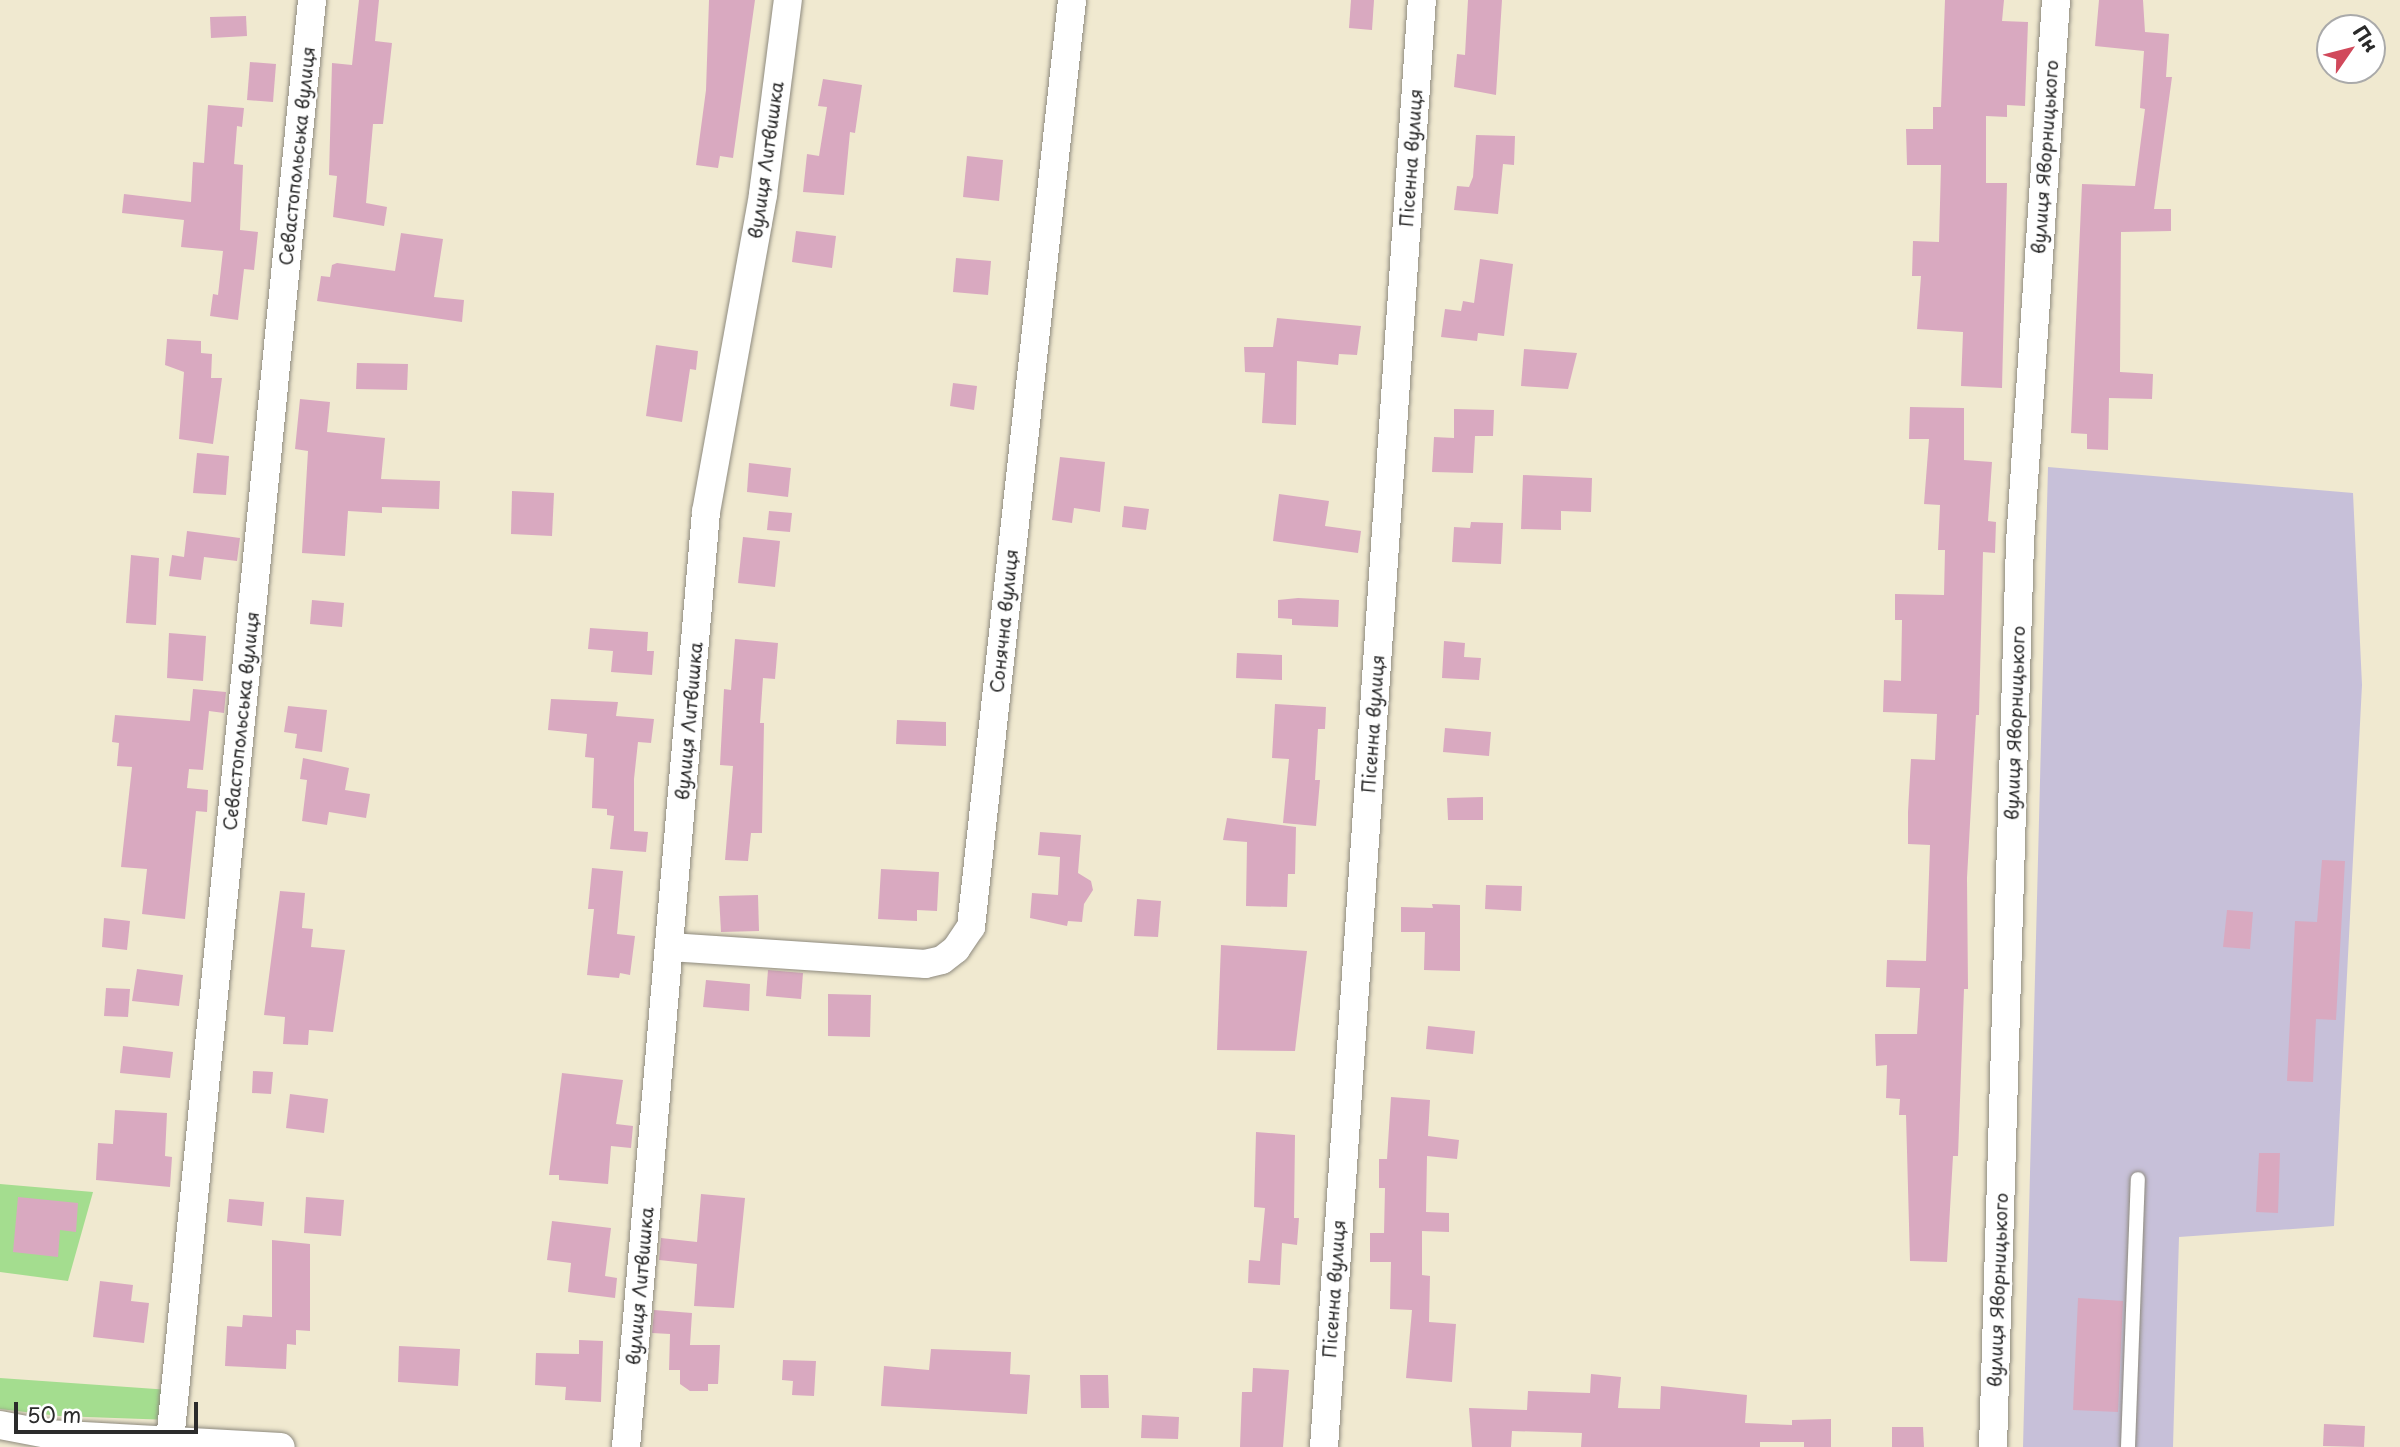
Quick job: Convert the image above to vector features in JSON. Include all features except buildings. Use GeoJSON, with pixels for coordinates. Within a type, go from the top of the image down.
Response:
{"type":"FeatureCollection","features":[{"type":"Feature","properties":{"kind":"street","name":"Севастопольська вулиця"},"geometry":{"type":"LineString","coordinates":[[170,1441],[312,0]]}},
{"type":"Feature","properties":{"kind":"street","name":"вулиця Литвишка"},"geometry":{"type":"LineString","coordinates":[[626,1447],[706,512],[763,194],[788,0]]}},
{"type":"Feature","properties":{"kind":"street","name":"Сонячна вулиця"},"geometry":{"type":"LineString","coordinates":[[670,947],[809,960],[925,964],[942,960],[956,949],[971,927],[1072,0]]}},
{"type":"Feature","properties":{"kind":"street","name":"Пісенна вулиця"},"geometry":{"type":"LineString","coordinates":[[1324,1447],[1422,0]]}},
{"type":"Feature","properties":{"kind":"street","name":"вулиця Яворницького"},"geometry":{"type":"LineString","coordinates":[[1993,1447],[2020,542],[2056,0]]}},
{"type":"Feature","properties":{"kind":"street"},"geometry":{"type":"LineString","coordinates":[[0,1425],[47,1434],[281,1447]]}},
{"type":"Feature","properties":{"kind":"lane"},"geometry":{"type":"LineString","coordinates":[[2128,1447],[2138,1179]]}},
{"type":"Feature","properties":{"kind":"shaded area"},"geometry":{"type":"Polygon","coordinates":[[[2048,467],[2353,493],[2362,685],[2334,1226],[2179,1237],[2173,1447],[2023,1447],[2048,467]]]}},
{"type":"Feature","properties":{"kind":"green space"},"geometry":{"type":"Polygon","coordinates":[[[0,1184],[93,1192],[68,1281],[0,1272],[0,1184]]]}},
{"type":"Feature","properties":{"kind":"green space"},"geometry":{"type":"Polygon","coordinates":[[[0,1378],[170,1390],[171,1420],[59,1416],[0,1409],[0,1378]]]}}]}
